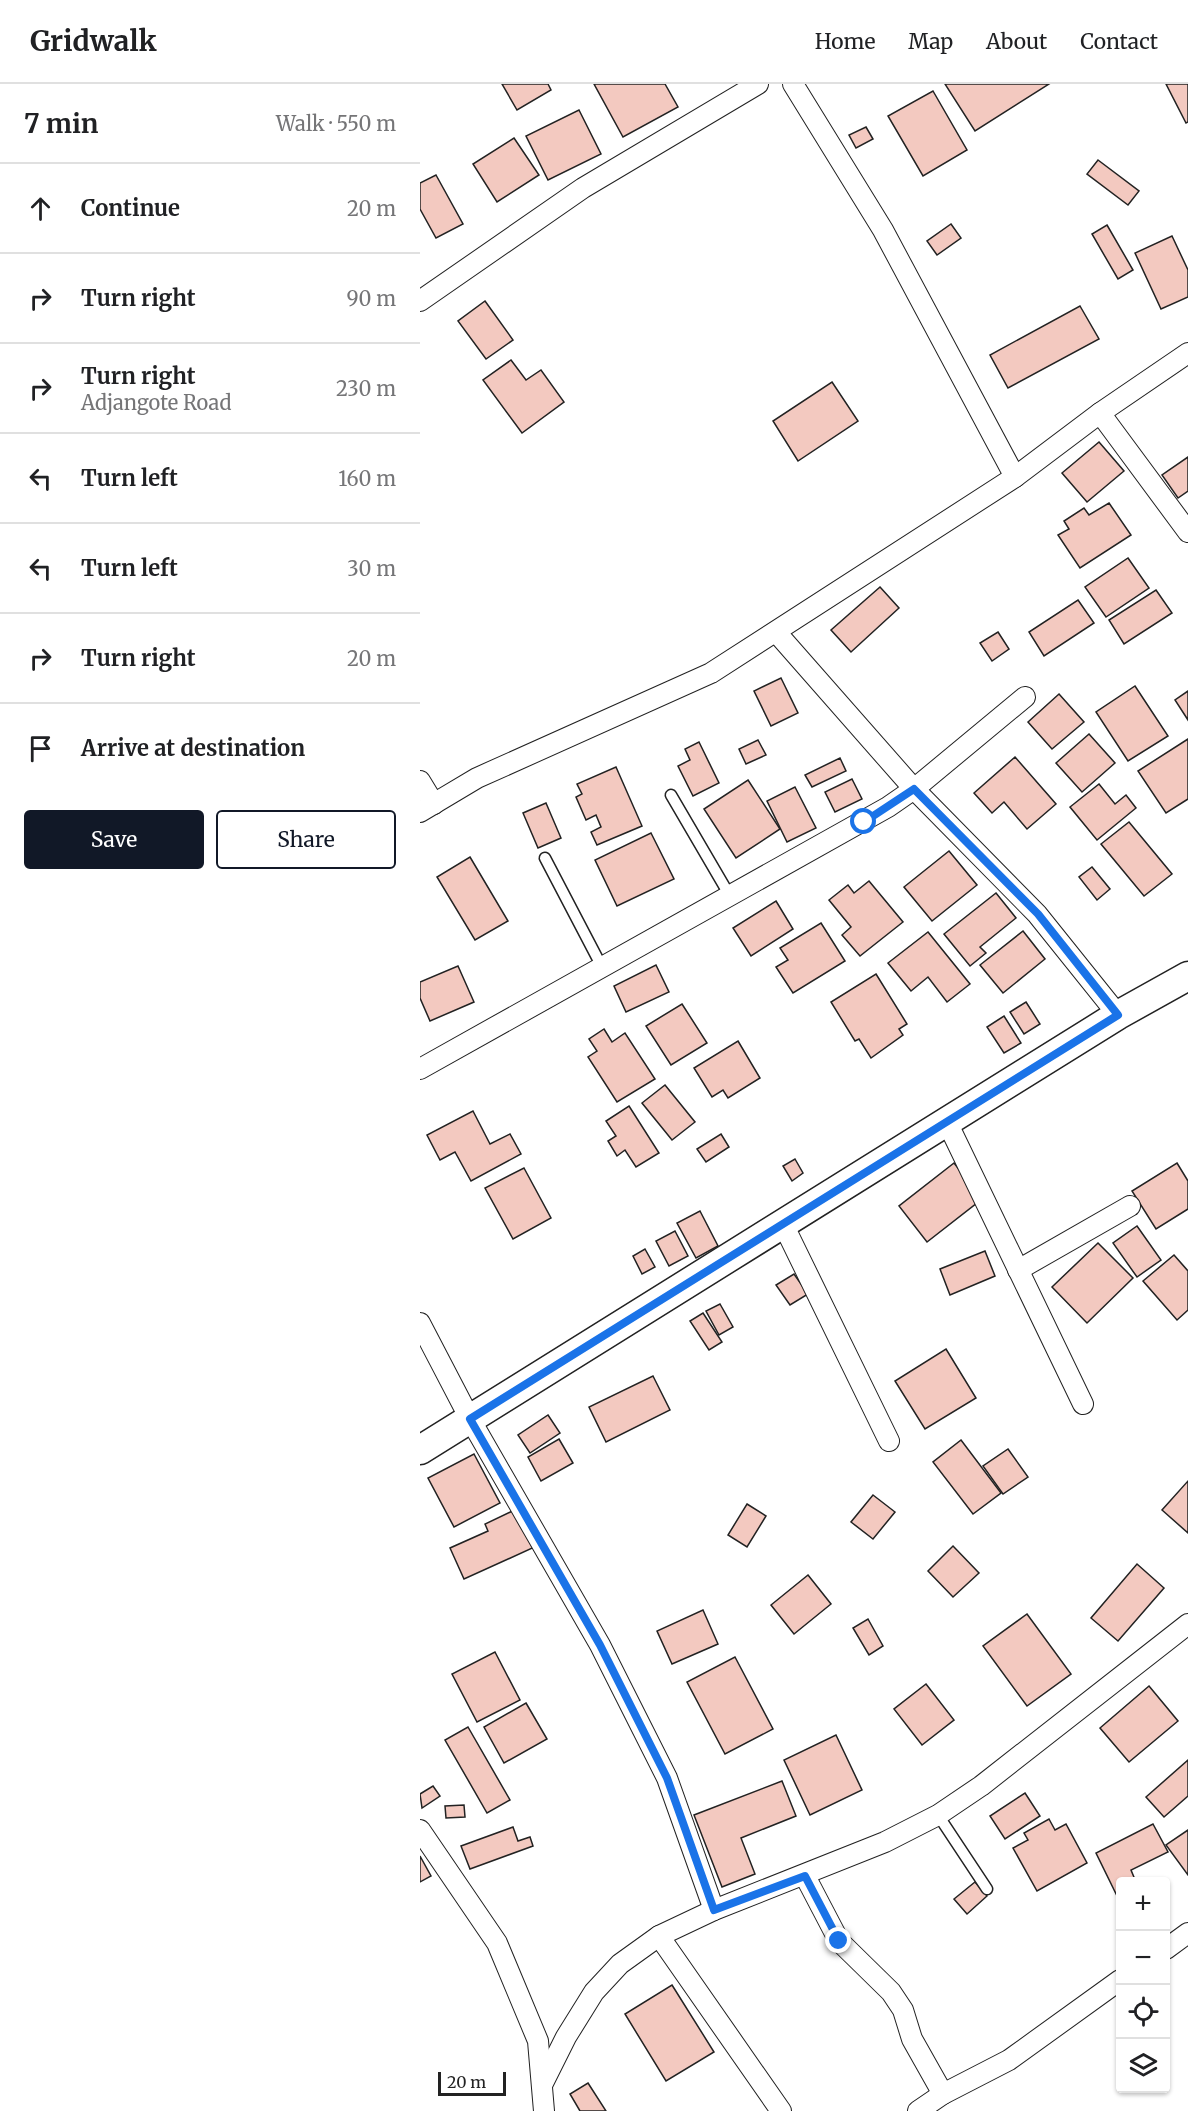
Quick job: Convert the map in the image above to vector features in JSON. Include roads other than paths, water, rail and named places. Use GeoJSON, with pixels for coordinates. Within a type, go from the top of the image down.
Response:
{"type":"FeatureCollection","features":[{"type":"Feature","properties":{"kind":"street"},"geometry":{"type":"LineString","coordinates":[[420,301],[583,188],[758,84]]}},
{"type":"Feature","properties":{"kind":"street"},"geometry":{"type":"LineString","coordinates":[[794,84],[883,230],[1015,477]]}},
{"type":"Feature","properties":{"kind":"street"},"geometry":{"type":"LineString","coordinates":[[420,781],[427,808],[477,778],[711,673],[1015,477],[1100,412],[1188,353]]}},
{"type":"Feature","properties":{"kind":"street"},"geometry":{"type":"LineString","coordinates":[[1100,412],[1188,532]]}},
{"type":"Feature","properties":{"kind":"street"},"geometry":{"type":"LineString","coordinates":[[776,632],[914,789],[1038,914],[1118,1015]]}},
{"type":"Feature","properties":{"kind":"street"},"geometry":{"type":"LineString","coordinates":[[420,1069],[864,822],[914,789],[1025,697]]}},
{"type":"Feature","properties":{"kind":"street"},"geometry":{"type":"LineString","coordinates":[[420,1450],[1118,1015],[1188,976]]}},
{"type":"Feature","properties":{"kind":"street"},"geometry":{"type":"LineString","coordinates":[[947,1122],[1083,1404]]}},
{"type":"Feature","properties":{"kind":"street"},"geometry":{"type":"LineString","coordinates":[[1018,1270],[1130,1206]]}},
{"type":"Feature","properties":{"kind":"street"},"geometry":{"type":"LineString","coordinates":[[783,1224],[889,1441]]}},
{"type":"Feature","properties":{"kind":"street"},"geometry":{"type":"LineString","coordinates":[[420,1323],[470,1419],[600,1645],[667,1778],[714,1910]]}},
{"type":"Feature","properties":{"kind":"street"},"geometry":{"type":"LineString","coordinates":[[542,2085],[566,2037],[594,1992],[620,1964],[659,1935],[714,1910],[805,1876],[885,1842],[938,1815],[981,1786],[1188,1624]]}},
{"type":"Feature","properties":{"kind":"street"},"geometry":{"type":"LineString","coordinates":[[420,1830],[497,1943],[538,2041],[544,2111]]}},
{"type":"Feature","properties":{"kind":"street"},"geometry":{"type":"LineString","coordinates":[[805,1876],[839,1941],[891,1992],[903,2010],[912,2039],[943,2094]]}},
{"type":"Feature","properties":{"kind":"street"},"geometry":{"type":"LineString","coordinates":[[1170,1945],[1188,1933]]}},
{"type":"Feature","properties":{"kind":"street"},"geometry":{"type":"LineString","coordinates":[[659,1935],[781,2111]]}},
{"type":"Feature","properties":{"kind":"street"},"geometry":{"type":"LineString","coordinates":[[918,2111],[943,2094],[1009,2060],[1116,1983]]}},
{"type":"Feature","properties":{"kind":"lane"},"geometry":{"type":"LineString","coordinates":[[670,795],[730,896]]}},
{"type":"Feature","properties":{"kind":"lane"},"geometry":{"type":"LineString","coordinates":[[545,858],[602,968]]}},
{"type":"Feature","properties":{"kind":"lane"},"geometry":{"type":"LineString","coordinates":[[938,1815],[987,1889]]}}]}
